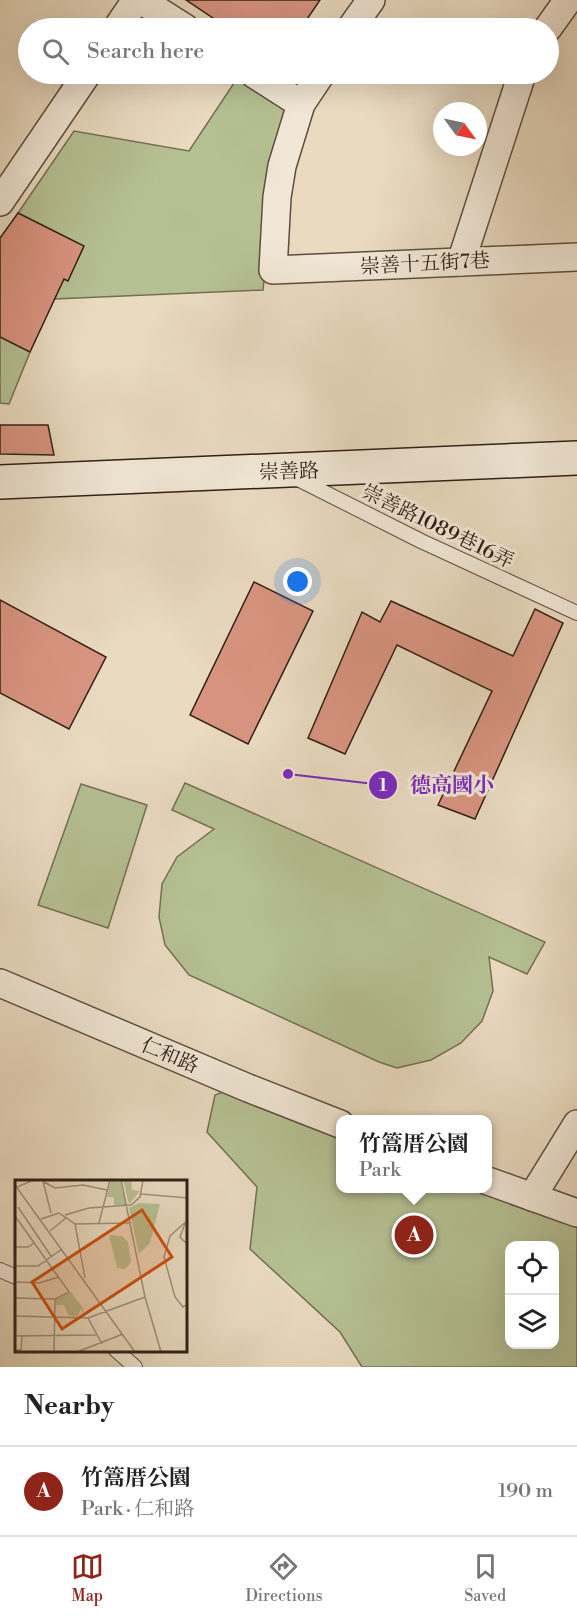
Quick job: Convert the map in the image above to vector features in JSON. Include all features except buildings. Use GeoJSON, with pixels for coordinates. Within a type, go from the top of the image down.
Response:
{"type":"FeatureCollection","features":[{"type":"Feature","properties":{"kind":"street"},"geometry":{"type":"LineString","coordinates":[[124,18],[136,0]]}},
{"type":"Feature","properties":{"kind":"street"},"geometry":{"type":"LineString","coordinates":[[141,0],[169,18]]}},
{"type":"Feature","properties":{"kind":"street"},"geometry":{"type":"LineString","coordinates":[[358,18],[370,0]]}},
{"type":"Feature","properties":{"kind":"street"},"geometry":{"type":"LineString","coordinates":[[555,18],[568,0]]}},
{"type":"Feature","properties":{"kind":"street"},"geometry":{"type":"LineString","coordinates":[[0,202],[80,84]]}},
{"type":"Feature","properties":{"kind":"street"},"geometry":{"type":"LineString","coordinates":[[270,84],[301,104],[314,84]]}},
{"type":"Feature","properties":{"kind":"street"},"geometry":{"type":"LineString","coordinates":[[461,262],[519,84]]}},
{"type":"Feature","properties":{"kind":"street","name":"崇善十五街7巷"},"geometry":{"type":"LineString","coordinates":[[301,104],[282,166],[277,197],[273,270],[577,256]]}},
{"type":"Feature","properties":{"kind":"street","name":"崇善路"},"geometry":{"type":"LineString","coordinates":[[0,483],[577,458]]}},
{"type":"Feature","properties":{"kind":"street","name":"仁和路"},"geometry":{"type":"LineString","coordinates":[[0,983],[248,1088],[336,1122]]}},
{"type":"Feature","properties":{"kind":"street"},"geometry":{"type":"LineString","coordinates":[[532,1197],[577,1124]]}},
{"type":"Feature","properties":{"kind":"street"},"geometry":{"type":"LineString","coordinates":[[492,1182],[577,1213]]}},
{"type":"Feature","properties":{"kind":"lane","name":"崇善路1089巷16弄"},"geometry":{"type":"LineString","coordinates":[[283,472],[421,542],[577,613]]}},
{"type":"Feature","properties":{"kind":"lane"},"geometry":{"type":"LineString","coordinates":[[0,1270],[15,1277]]}},
{"type":"Feature","properties":{"kind":"lane"},"geometry":{"type":"LineString","coordinates":[[118,1352],[135,1367]]}},
{"type":"Feature","properties":{"kind":"green space"},"geometry":{"type":"Polygon","coordinates":[[[233,84],[251,84],[297,109],[275,164],[263,290],[54,299],[0,245],[83,246],[18,213],[74,131],[189,151],[233,84]]]}},
{"type":"Feature","properties":{"kind":"green space"},"geometry":{"type":"Polygon","coordinates":[[[0,337],[30,352],[9,404],[0,403],[0,337]]]}},
{"type":"Feature","properties":{"kind":"green space"},"geometry":{"type":"Polygon","coordinates":[[[185,783],[545,942],[527,974],[489,957],[493,991],[482,1021],[461,1043],[431,1060],[397,1068],[379,1062],[189,975],[165,945],[159,917],[162,884],[177,857],[214,829],[172,810],[185,783]]]}},
{"type":"Feature","properties":{"kind":"green space"},"geometry":{"type":"Polygon","coordinates":[[[81,784],[147,805],[108,928],[38,905],[81,784]]]}},
{"type":"Feature","properties":{"kind":"green space"},"geometry":{"type":"Polygon","coordinates":[[[233,1088],[336,1128],[336,1193],[492,1193],[492,1190],[577,1224],[577,1367],[362,1367],[340,1332],[250,1249],[257,1187],[207,1132],[215,1095],[233,1088]]]}},
{"type":"Feature","properties":{"kind":"place","name":"德高國小"},"geometry":{"type":"Point","coordinates":[288,774]}},
{"type":"Feature","properties":{"kind":"place","name":"竹篙厝公園"},"geometry":{"type":"Point","coordinates":[414,1235]}}]}
